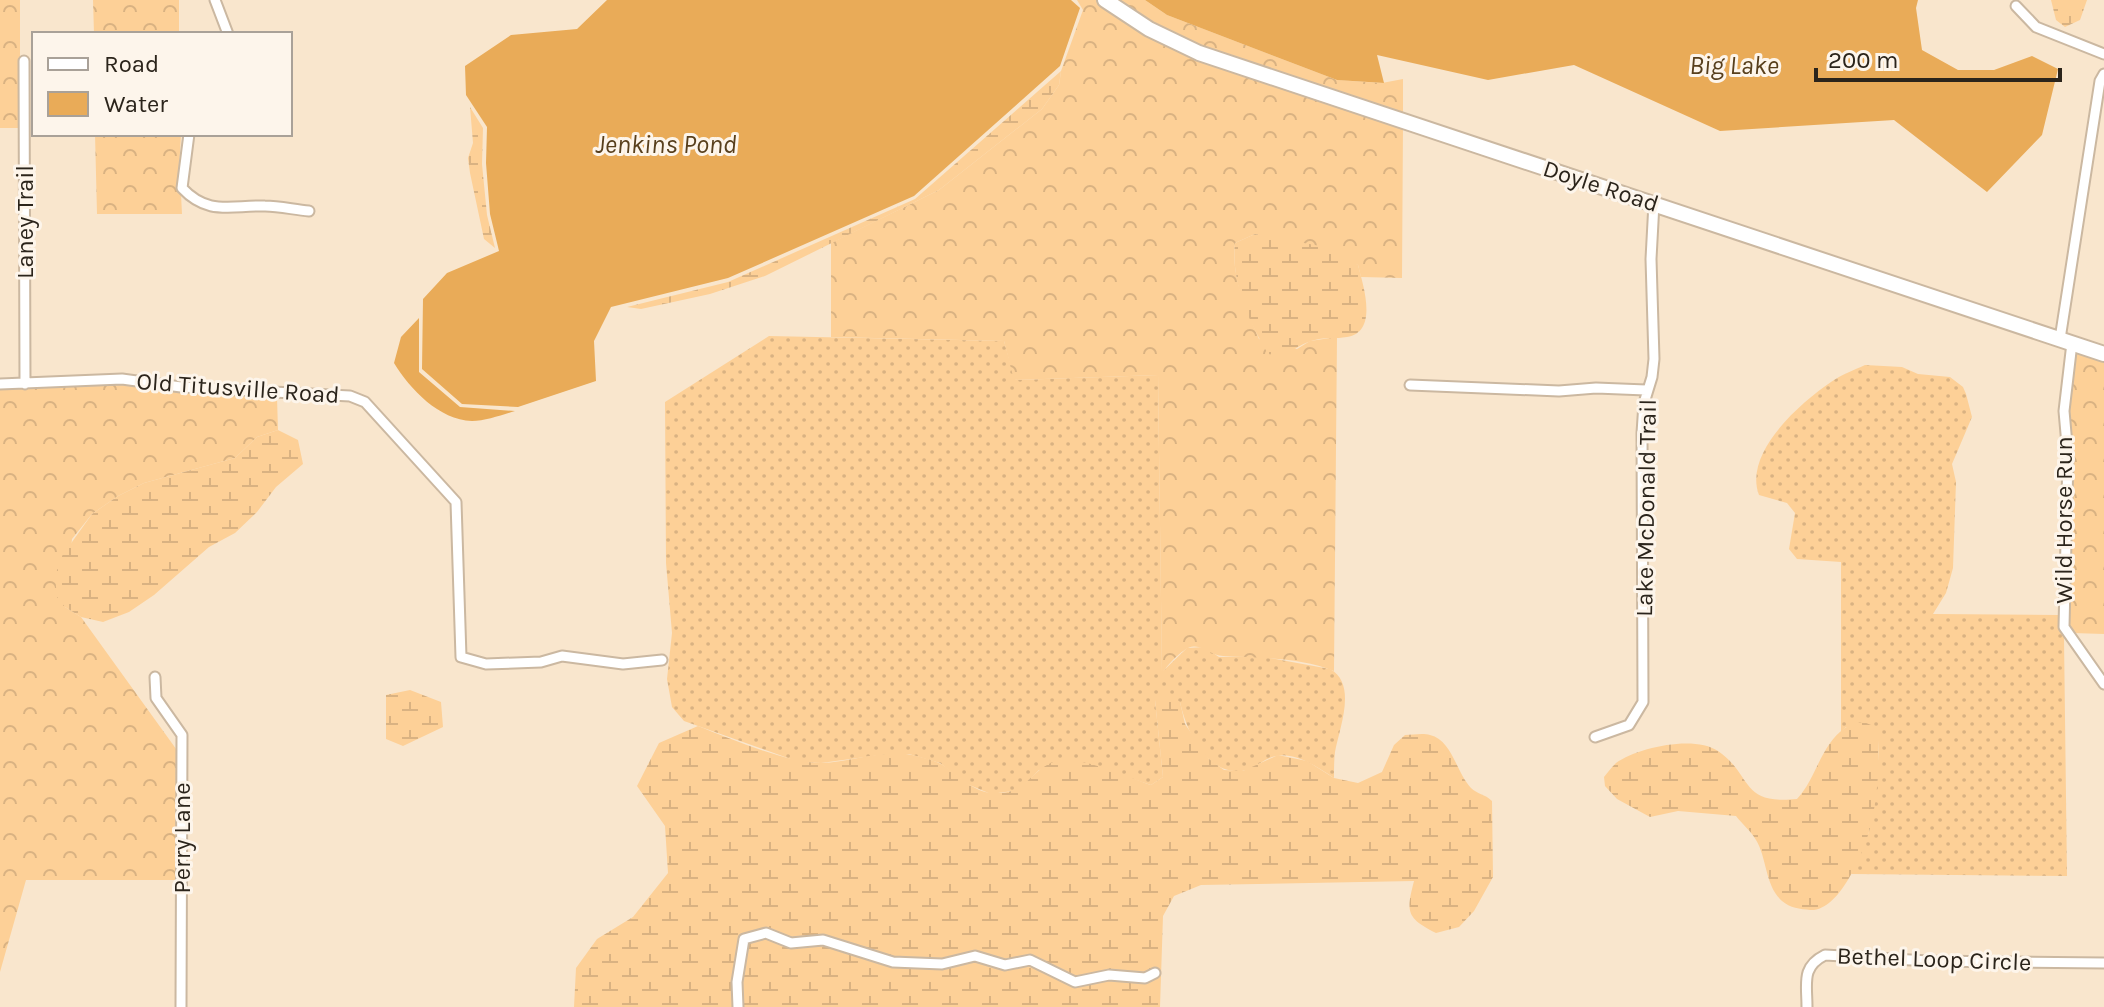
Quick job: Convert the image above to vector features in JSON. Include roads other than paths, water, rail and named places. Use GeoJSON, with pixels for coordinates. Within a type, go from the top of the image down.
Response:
{"type":"FeatureCollection","features":[{"type":"Feature","properties":{"kind":"main road","name":"Doyle Road"},"geometry":{"type":"LineString","coordinates":[[1105,0],[1149,29],[1199,53],[2104,354]]}},
{"type":"Feature","properties":{"kind":"street"},"geometry":{"type":"LineString","coordinates":[[215,0],[227,32]]}},
{"type":"Feature","properties":{"kind":"street"},"geometry":{"type":"LineString","coordinates":[[2016,6],[2036,27],[2104,54]]}},
{"type":"Feature","properties":{"kind":"street","name":"Laney Trail"},"geometry":{"type":"LineString","coordinates":[[24,61],[25,384]]}},
{"type":"Feature","properties":{"kind":"street","name":"Wild Horse Run"},"geometry":{"type":"LineString","coordinates":[[2104,74],[2100,81],[2066,341],[2064,411],[2068,456],[2064,627],[2104,684]]}},
{"type":"Feature","properties":{"kind":"street"},"geometry":{"type":"LineString","coordinates":[[189,136],[182,188],[203,206],[266,206],[309,211]]}},
{"type":"Feature","properties":{"kind":"street","name":"Lake McDonald Trail"},"geometry":{"type":"LineString","coordinates":[[1595,737],[1629,725],[1643,702],[1642,433],[1646,390],[1652,377],[1654,359],[1651,259],[1654,203]]}},
{"type":"Feature","properties":{"kind":"street","name":"Old Titusville Road"},"geometry":{"type":"LineString","coordinates":[[0,384],[122,379],[181,387],[350,396],[365,402],[456,502],[461,657],[486,664],[541,662],[562,656],[623,664],[662,660]]}},
{"type":"Feature","properties":{"kind":"street"},"geometry":{"type":"LineString","coordinates":[[1410,385],[1559,391],[1596,388],[1646,390]]}},
{"type":"Feature","properties":{"kind":"street","name":"Perry Lane"},"geometry":{"type":"LineString","coordinates":[[155,677],[156,698],[182,735],[181,1007]]}},
{"type":"Feature","properties":{"kind":"street"},"geometry":{"type":"LineString","coordinates":[[738,1007],[737,982],[744,939],[766,933],[791,943],[823,940],[893,962],[942,964],[975,956],[1005,965],[1030,960],[1075,982],[1109,975],[1145,978],[1155,973]]}},
{"type":"Feature","properties":{"kind":"street","name":"Bethel Loop Circle"},"geometry":{"type":"LineString","coordinates":[[1807,1007],[1808,967],[1813,960],[1825,955],[1928,961],[2104,963]]}},
{"type":"Feature","properties":{"kind":"water","name":"Jenkins Pond"},"geometry":{"type":"Polygon","coordinates":[[[607,0],[1071,0],[1080,8],[1060,66],[914,196],[728,278],[611,307],[594,341],[596,381],[518,407],[462,404],[422,369],[423,299],[447,273],[499,251],[490,214],[487,127],[466,95],[465,66],[511,35],[577,29],[607,0]]]}},
{"type":"Feature","properties":{"kind":"water","name":"Big Lake"},"geometry":{"type":"Polygon","coordinates":[[[1145,0],[1918,0],[1916,8],[1922,50],[1958,70],[1994,70],[2032,56],[2058,69],[2042,135],[1987,192],[1894,120],[1720,131],[1574,65],[1488,80],[1377,55],[1384,83],[1337,80],[1167,15],[1145,0]]]}},
{"type":"Feature","properties":{"kind":"water"},"geometry":{"type":"Polygon","coordinates":[[[419,318],[419,372],[460,407],[515,411],[482,420],[460,419],[437,409],[417,393],[394,363],[401,337],[419,318]]]}}]}
